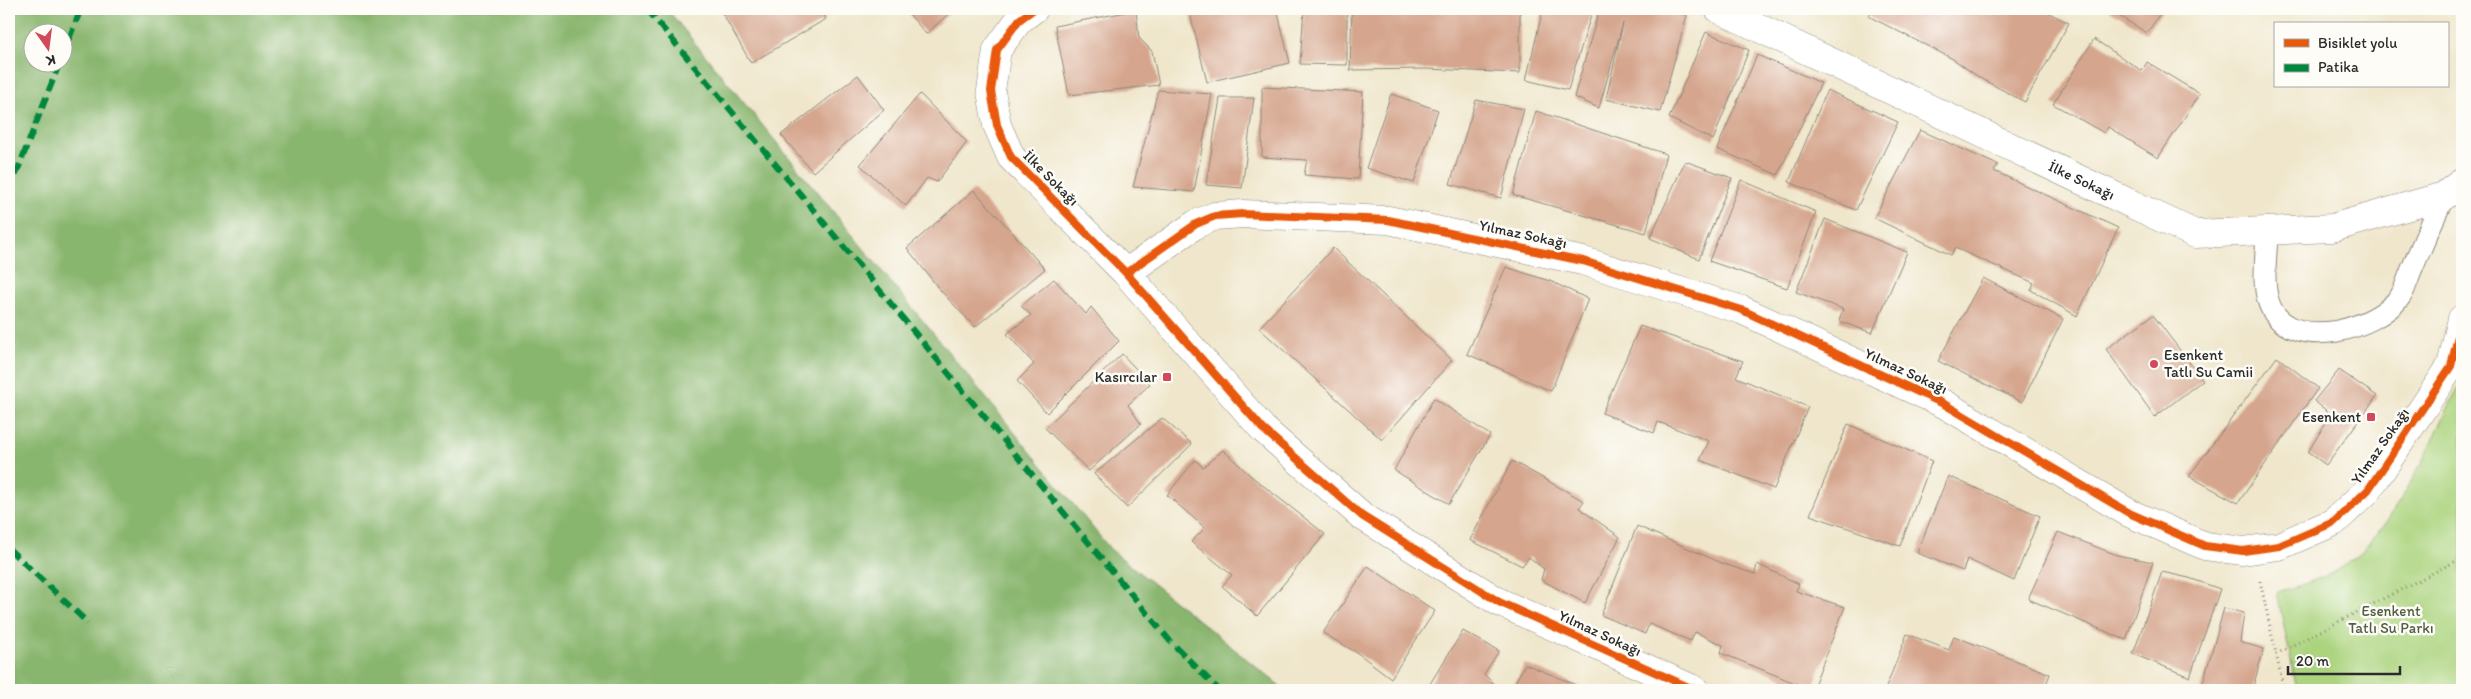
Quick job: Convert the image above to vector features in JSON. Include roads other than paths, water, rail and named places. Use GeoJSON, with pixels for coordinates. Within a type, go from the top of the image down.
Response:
{"type":"FeatureCollection","features":[{"type":"Feature","properties":{"kind":"street","name":"İlke Sokağı"},"geometry":{"type":"LineString","coordinates":[[1034,9],[1019,20],[998,50],[991,91],[997,126],[1011,157],[1126,273]]}},
{"type":"Feature","properties":{"kind":"street","name":"İlke Sokağı"},"geometry":{"type":"LineString","coordinates":[[1719,9],[2195,234],[2332,228],[2453,189]]}},
{"type":"Feature","properties":{"kind":"street","name":"Yılmaz Sokağı"},"geometry":{"type":"LineString","coordinates":[[1695,690],[1499,602],[1362,516],[1263,429],[1126,273],[1196,224],[1215,216],[1243,214],[1388,220],[1583,261],[1742,310],[1944,404],[2129,512],[2205,546],[2243,551],[2279,546],[2334,522],[2368,490],[2451,366],[2462,319]]}},
{"type":"Feature","properties":{"kind":"lane"},"geometry":{"type":"LineString","coordinates":[[2268,231],[2266,284],[2267,298],[2273,311],[2282,322],[2294,330],[2308,333],[2342,330],[2360,325],[2381,313],[2400,297],[2453,189]]}},
{"type":"Feature","properties":{"kind":"place","name":"Esenkent Tatlı Su Camii"},"geometry":{"type":"Point","coordinates":[2154,364]}},
{"type":"Feature","properties":{"kind":"place","name":"Kasırcılar"},"geometry":{"type":"Point","coordinates":[1167,377]}},
{"type":"Feature","properties":{"kind":"place","name":"Esenkent"},"geometry":{"type":"Point","coordinates":[2371,417]}},
{"type":"Feature","properties":{"kind":"park label","name":"Esenkent Tatlı Su Parkı"},"geometry":{"type":"Point","coordinates":[2391,620]}}]}
